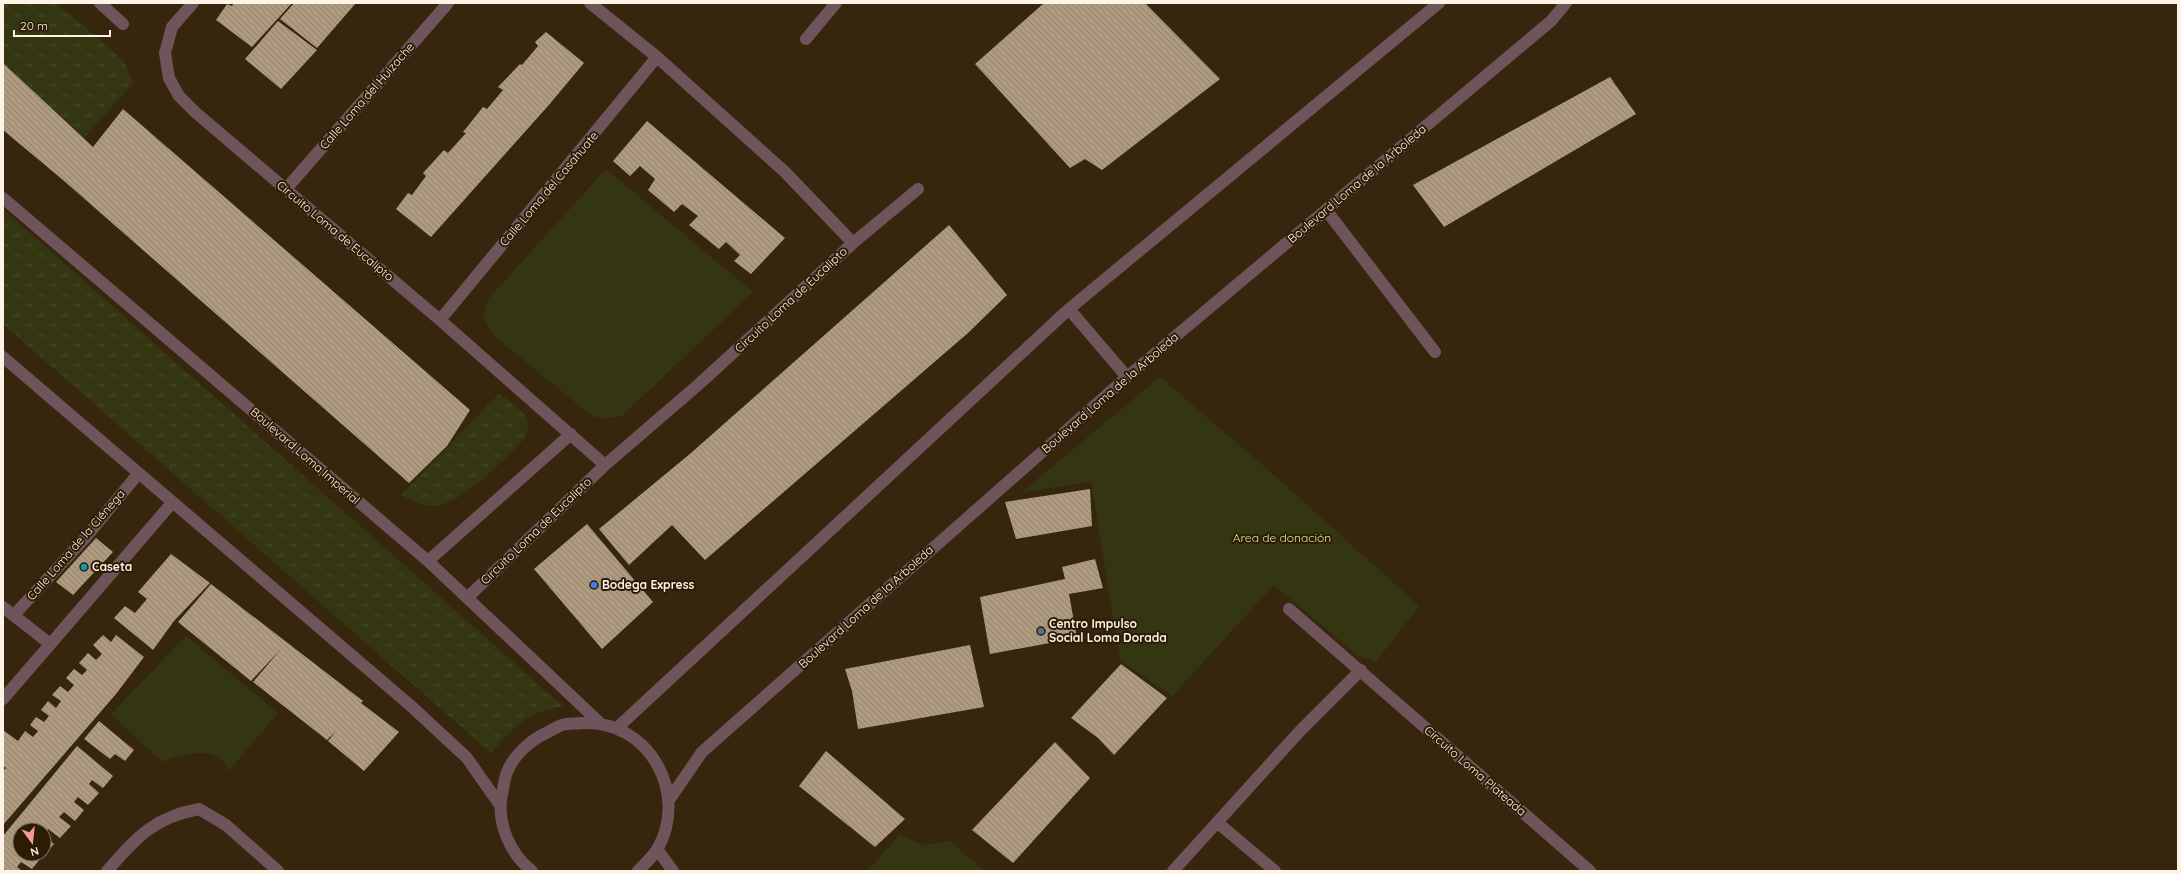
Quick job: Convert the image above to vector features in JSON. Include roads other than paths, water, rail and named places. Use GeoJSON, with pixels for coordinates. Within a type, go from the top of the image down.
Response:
{"type":"FeatureCollection","features":[{"type":"Feature","properties":{"kind":"street"},"geometry":{"type":"LineString","coordinates":[[100,3],[123,24]]}},
{"type":"Feature","properties":{"kind":"street","name":"Circuito Loma de Eucalipto"},"geometry":{"type":"LineString","coordinates":[[193,3],[172,27],[166,53],[169,78],[179,96],[195,112],[440,320],[605,465]]}},
{"type":"Feature","properties":{"kind":"street","name":"Calle Loma del Huizache"},"geometry":{"type":"LineString","coordinates":[[286,189],[448,3]]}},
{"type":"Feature","properties":{"kind":"street","name":"Circuito Loma de Eucalipto"},"geometry":{"type":"LineString","coordinates":[[467,598],[605,465],[698,385],[853,243],[785,172],[658,57],[590,3]]}},
{"type":"Feature","properties":{"kind":"street"},"geometry":{"type":"LineString","coordinates":[[806,39],[836,3]]}},
{"type":"Feature","properties":{"kind":"street"},"geometry":{"type":"LineString","coordinates":[[617,728],[1069,309],[1439,3]]}},
{"type":"Feature","properties":{"kind":"street","name":"Boulevard Loma de la Arboleda"},"geometry":{"type":"LineString","coordinates":[[669,800],[702,752],[1127,377],[1545,26],[1566,3]]}},
{"type":"Feature","properties":{"kind":"street","name":"Calle Loma del Casahuate"},"geometry":{"type":"LineString","coordinates":[[440,320],[658,57]]}},
{"type":"Feature","properties":{"kind":"street"},"geometry":{"type":"LineString","coordinates":[[853,243],[918,189]]}},
{"type":"Feature","properties":{"kind":"street","name":"Boulevard Loma Imperial"},"geometry":{"type":"LineString","coordinates":[[3,198],[428,561],[599,722]]}},
{"type":"Feature","properties":{"kind":"street"},"geometry":{"type":"LineString","coordinates":[[1326,210],[1435,352]]}},
{"type":"Feature","properties":{"kind":"street"},"geometry":{"type":"LineString","coordinates":[[1069,309],[1127,377]]}},
{"type":"Feature","properties":{"kind":"street"},"geometry":{"type":"LineString","coordinates":[[3,357],[410,706],[467,758],[500,805]]}},
{"type":"Feature","properties":{"kind":"street"},"geometry":{"type":"LineString","coordinates":[[428,561],[571,434]]}},
{"type":"Feature","properties":{"kind":"street","name":"Calle Loma de la Ciénega"},"geometry":{"type":"LineString","coordinates":[[14,615],[86,537],[138,474]]}},
{"type":"Feature","properties":{"kind":"street"},"geometry":{"type":"LineString","coordinates":[[3,699],[172,503]]}},
{"type":"Feature","properties":{"kind":"street"},"geometry":{"type":"LineString","coordinates":[[3,606],[50,644]]}},
{"type":"Feature","properties":{"kind":"street","name":"Circuito Loma Plateada"},"geometry":{"type":"LineString","coordinates":[[1289,608],[1590,871]]}},
{"type":"Feature","properties":{"kind":"street"},"geometry":{"type":"LineString","coordinates":[[1173,871],[1299,732],[1361,670]]}},
{"type":"Feature","properties":{"kind":"street"},"geometry":{"type":"LineString","coordinates":[[532,871],[521,862],[505,836],[500,805],[508,770],[530,741],[563,724],[599,722],[617,728],[643,745],[661,770],[669,800],[667,826],[657,849],[638,871]]}},
{"type":"Feature","properties":{"kind":"street"},"geometry":{"type":"LineString","coordinates":[[107,871],[132,843],[160,820],[181,812],[199,809],[226,825],[278,871]]}},
{"type":"Feature","properties":{"kind":"street"},"geometry":{"type":"LineString","coordinates":[[1218,823],[1275,871]]}},
{"type":"Feature","properties":{"kind":"street"},"geometry":{"type":"LineString","coordinates":[[657,849],[673,871]]}},
{"type":"Feature","properties":{"kind":"place","name":"Caseta"},"geometry":{"type":"Point","coordinates":[84,567]}},
{"type":"Feature","properties":{"kind":"place","name":"Bodega Express"},"geometry":{"type":"Point","coordinates":[594,585]}},
{"type":"Feature","properties":{"kind":"place","name":"Centro Impulso Social Loma Dorada"},"geometry":{"type":"Point","coordinates":[1041,631]}},
{"type":"Feature","properties":{"kind":"park label","name":"Area de donación"},"geometry":{"type":"Point","coordinates":[1282,538]}}]}
